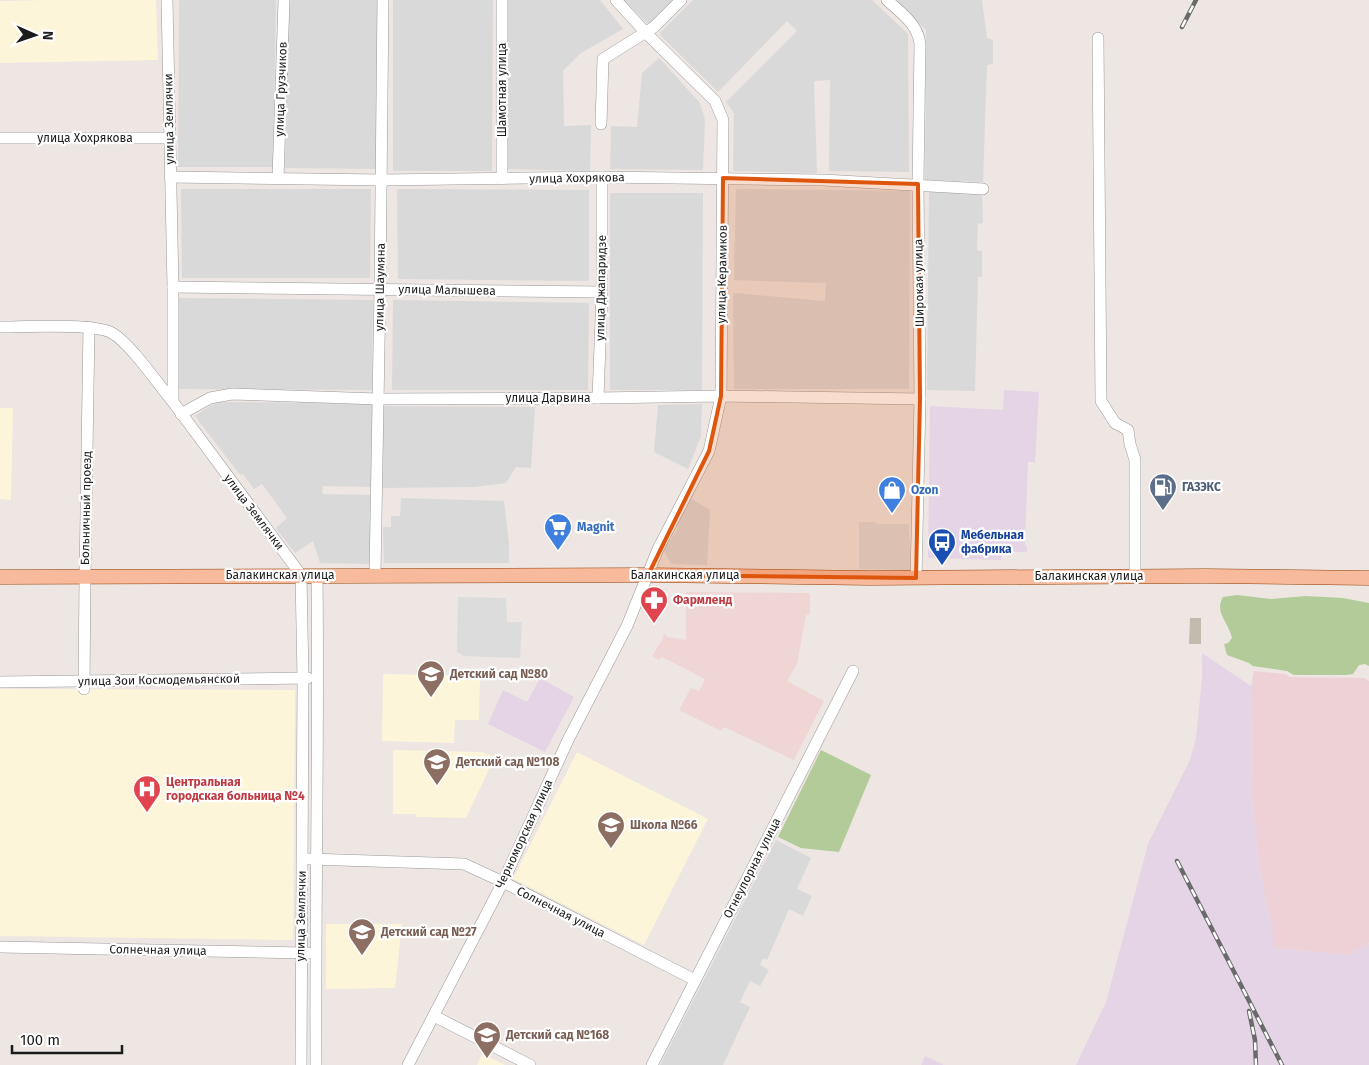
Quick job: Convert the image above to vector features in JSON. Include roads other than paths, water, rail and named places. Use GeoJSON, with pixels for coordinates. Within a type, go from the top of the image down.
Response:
{"type":"FeatureCollection","features":[{"type":"Feature","properties":{"kind":"main road","name":"Балакинская улица"},"geometry":{"type":"LineString","coordinates":[[0,576],[648,574],[916,578],[1135,576],[1369,578]]}},
{"type":"Feature","properties":{"kind":"street","name":"улица Землячки"},"geometry":{"type":"LineString","coordinates":[[167,0],[173,287],[173,402],[301,575],[303,678],[302,1065]]}},
{"type":"Feature","properties":{"kind":"street","name":"улица Грузчиков"},"geometry":{"type":"LineString","coordinates":[[278,178],[284,0]]}},
{"type":"Feature","properties":{"kind":"street","name":"улица Шаумяна"},"geometry":{"type":"LineString","coordinates":[[375,575],[384,0]]}},
{"type":"Feature","properties":{"kind":"street","name":"Шамотная улица"},"geometry":{"type":"LineString","coordinates":[[502,0],[502,179]]}},
{"type":"Feature","properties":{"kind":"street","name":"улица Керамиков"},"geometry":{"type":"LineString","coordinates":[[616,0],[646,33],[715,101],[723,120],[721,396],[709,451],[658,549],[648,574]]}},
{"type":"Feature","properties":{"kind":"street"},"geometry":{"type":"LineString","coordinates":[[601,124],[603,59],[654,27],[681,0]]}},
{"type":"Feature","properties":{"kind":"street","name":"Широкая улица"},"geometry":{"type":"LineString","coordinates":[[887,0],[914,26],[919,34],[920,44],[918,184],[920,399],[916,578]]}},
{"type":"Feature","properties":{"kind":"street"},"geometry":{"type":"LineString","coordinates":[[1098,38],[1101,401],[1115,423],[1128,430],[1134,460],[1135,576]]}},
{"type":"Feature","properties":{"kind":"street","name":"улица Хохрякова"},"geometry":{"type":"LineString","coordinates":[[0,138],[170,138]]}},
{"type":"Feature","properties":{"kind":"street","name":"улица Хохрякова"},"geometry":{"type":"LineString","coordinates":[[170,176],[382,180],[602,177],[723,178],[918,184],[983,189]]}},
{"type":"Feature","properties":{"kind":"street","name":"улица Джапаридзе"},"geometry":{"type":"LineString","coordinates":[[598,398],[602,292],[602,177]]}},
{"type":"Feature","properties":{"kind":"street","name":"улица Малышева"},"geometry":{"type":"LineString","coordinates":[[173,287],[602,292]]}},
{"type":"Feature","properties":{"kind":"street"},"geometry":{"type":"LineString","coordinates":[[0,327],[90,327],[106,330],[120,338],[173,402]]}},
{"type":"Feature","properties":{"kind":"street","name":"Больничный проезд"},"geometry":{"type":"LineString","coordinates":[[84,686],[90,327]]}},
{"type":"Feature","properties":{"kind":"street","name":"улица Дарвина"},"geometry":{"type":"LineString","coordinates":[[181,414],[210,398],[232,394],[378,399],[721,396],[920,399]]}},
{"type":"Feature","properties":{"kind":"street","name":"Черноморская улица"},"geometry":{"type":"LineString","coordinates":[[408,1065],[502,882],[568,740],[627,626],[648,574]]}},
{"type":"Feature","properties":{"kind":"street","name":"улица Землячки"},"geometry":{"type":"LineString","coordinates":[[316,1065],[315,860],[319,678],[318,575]]}},
{"type":"Feature","properties":{"kind":"street","name":"Огнеупорная улица"},"geometry":{"type":"LineString","coordinates":[[652,1065],[853,671]]}},
{"type":"Feature","properties":{"kind":"street","name":"улица Зои Космодемьянской"},"geometry":{"type":"LineString","coordinates":[[0,682],[84,686],[319,678]]}},
{"type":"Feature","properties":{"kind":"street","name":"Солнечная улица"},"geometry":{"type":"LineString","coordinates":[[302,859],[464,864],[695,980]]}},
{"type":"Feature","properties":{"kind":"street","name":"Солнечная улица"},"geometry":{"type":"LineString","coordinates":[[0,947],[315,953]]}},
{"type":"Feature","properties":{"kind":"street"},"geometry":{"type":"LineString","coordinates":[[434,1016],[530,1065]]}},
{"type":"Feature","properties":{"kind":"railway"},"geometry":{"type":"LineString","coordinates":[[1182,27],[1196,0]]}},
{"type":"Feature","properties":{"kind":"railway"},"geometry":{"type":"LineString","coordinates":[[1177,861],[1282,1065]]}},
{"type":"Feature","properties":{"kind":"railway"},"geometry":{"type":"LineString","coordinates":[[1249,1011],[1255,1040],[1256,1065]]}},
{"type":"Feature","properties":{"kind":"place","name":"ГАЗЭКС"},"geometry":{"type":"Point","coordinates":[1163,511]}},
{"type":"Feature","properties":{"kind":"place","name":"Ozon"},"geometry":{"type":"Point","coordinates":[892,514]}},
{"type":"Feature","properties":{"kind":"place","name":"Magnit"},"geometry":{"type":"Point","coordinates":[558,551]}},
{"type":"Feature","properties":{"kind":"place","name":"Мебельная фабрика"},"geometry":{"type":"Point","coordinates":[942,566]}},
{"type":"Feature","properties":{"kind":"place","name":"Фармленд"},"geometry":{"type":"Point","coordinates":[654,624]}},
{"type":"Feature","properties":{"kind":"place","name":"Детский сад №80"},"geometry":{"type":"Point","coordinates":[431,698]}},
{"type":"Feature","properties":{"kind":"place","name":"Детский сад №108"},"geometry":{"type":"Point","coordinates":[437,786]}},
{"type":"Feature","properties":{"kind":"place","name":"Центральная городская больница №4"},"geometry":{"type":"Point","coordinates":[147,813]}},
{"type":"Feature","properties":{"kind":"place","name":"Школа №66"},"geometry":{"type":"Point","coordinates":[611,849]}},
{"type":"Feature","properties":{"kind":"place","name":"Детский сад №27"},"geometry":{"type":"Point","coordinates":[362,956]}},
{"type":"Feature","properties":{"kind":"place","name":"Детский сад №168"},"geometry":{"type":"Point","coordinates":[487,1059]}}]}
